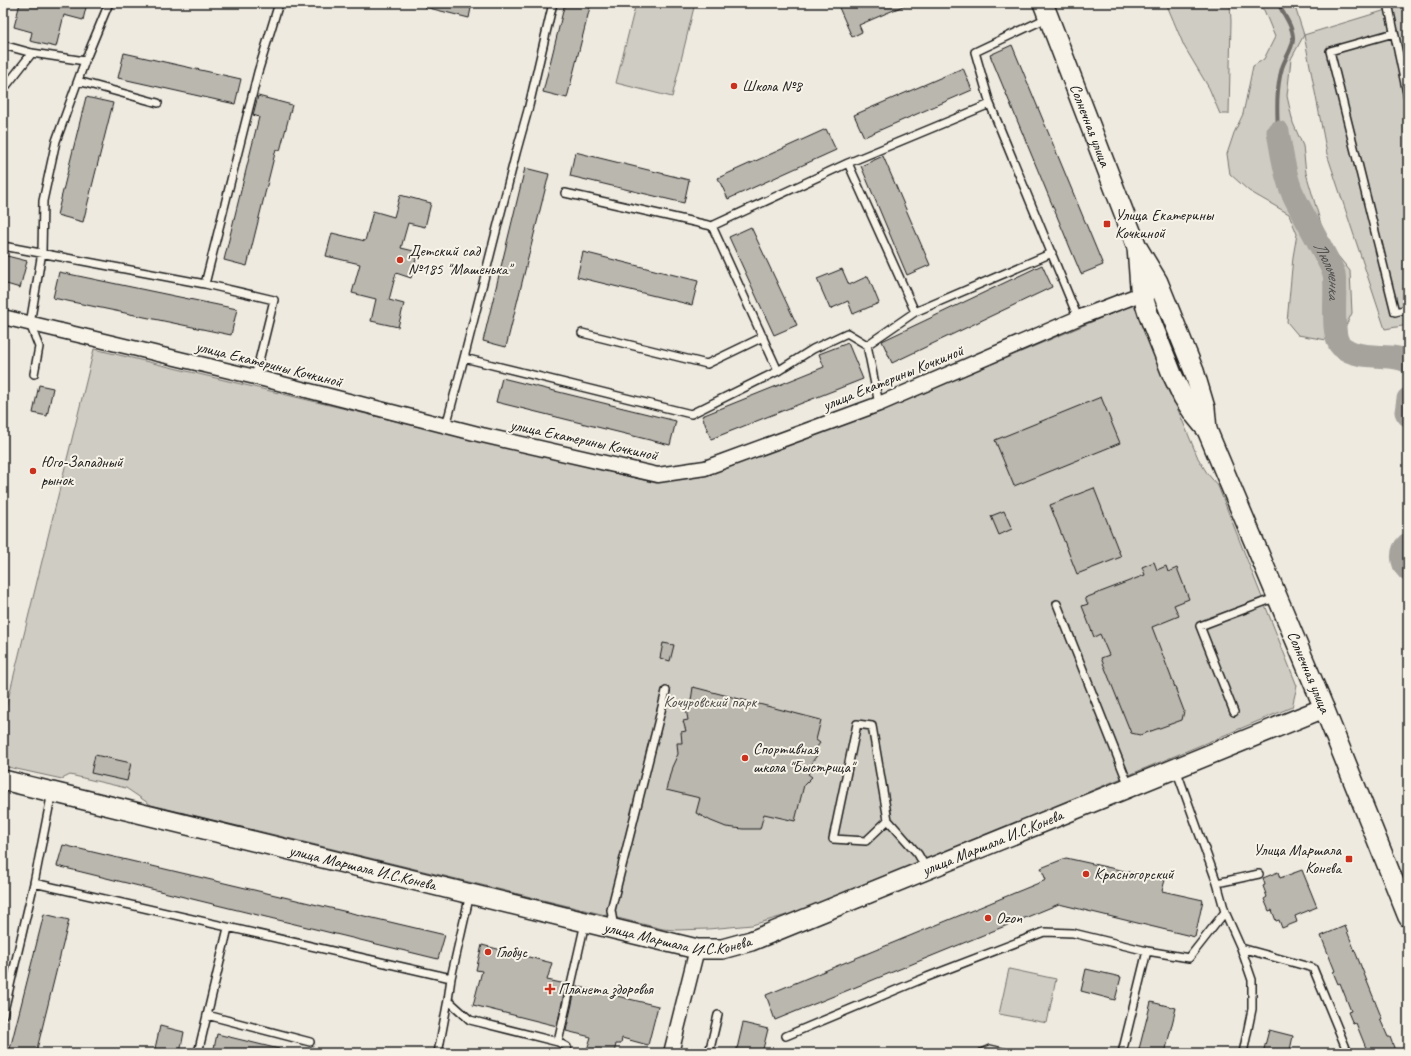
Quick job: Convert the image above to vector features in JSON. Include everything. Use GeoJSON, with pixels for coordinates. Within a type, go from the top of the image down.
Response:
{"type":"FeatureCollection","features":[{"type":"Feature","properties":{"kind":"main road","name":"Солнечная улица"},"geometry":{"type":"LineString","coordinates":[[1046,10],[1137,247],[1160,286],[1198,386],[1204,408],[1207,430],[1324,708],[1408,917]]}},
{"type":"Feature","properties":{"kind":"main road","name":"Солнечная улица"},"geometry":{"type":"LineString","coordinates":[[1137,247],[1141,293],[1169,367],[1182,397],[1207,430]]}},
{"type":"Feature","properties":{"kind":"main road","name":"улица Маршала И.С.Конева"},"geometry":{"type":"LineString","coordinates":[[3,780],[697,949],[722,949],[751,941],[1324,708]]}},
{"type":"Feature","properties":{"kind":"street","name":"улица Екатерины Кочкиной"},"geometry":{"type":"LineString","coordinates":[[3,318],[255,377],[446,426],[658,475],[705,468],[879,404],[1078,318],[1160,286]]}},
{"type":"Feature","properties":{"kind":"street"},"geometry":{"type":"LineString","coordinates":[[671,1053],[697,949]]}},
{"type":"Feature","properties":{"kind":"lane"},"geometry":{"type":"LineString","coordinates":[[34,374],[39,347],[30,324],[42,252],[43,201],[56,141],[85,61],[109,3]]}},
{"type":"Feature","properties":{"kind":"lane"},"geometry":{"type":"LineString","coordinates":[[205,284],[256,79],[279,3]]}},
{"type":"Feature","properties":{"kind":"lane"},"geometry":{"type":"LineString","coordinates":[[446,426],[528,110],[553,3]]}},
{"type":"Feature","properties":{"kind":"lane"},"geometry":{"type":"LineString","coordinates":[[1388,3],[1408,98]]}},
{"type":"Feature","properties":{"kind":"lane"},"geometry":{"type":"LineString","coordinates":[[1046,10],[975,52],[990,104],[1078,318]]}},
{"type":"Feature","properties":{"kind":"lane"},"geometry":{"type":"LineString","coordinates":[[1394,33],[1330,50],[1395,312],[1408,309]]}},
{"type":"Feature","properties":{"kind":"lane"},"geometry":{"type":"LineString","coordinates":[[3,45],[32,52],[85,61]]}},
{"type":"Feature","properties":{"kind":"lane"},"geometry":{"type":"LineString","coordinates":[[3,90],[32,52]]}},
{"type":"Feature","properties":{"kind":"lane"},"geometry":{"type":"LineString","coordinates":[[78,81],[158,103]]}},
{"type":"Feature","properties":{"kind":"lane"},"geometry":{"type":"LineString","coordinates":[[565,193],[712,226],[848,163],[990,104]]}},
{"type":"Feature","properties":{"kind":"lane"},"geometry":{"type":"LineString","coordinates":[[848,163],[915,312]]}},
{"type":"Feature","properties":{"kind":"lane"},"geometry":{"type":"LineString","coordinates":[[712,226],[778,371]]}},
{"type":"Feature","properties":{"kind":"lane"},"geometry":{"type":"LineString","coordinates":[[3,246],[42,252],[205,284],[274,300],[255,377]]}},
{"type":"Feature","properties":{"kind":"lane"},"geometry":{"type":"LineString","coordinates":[[867,345],[915,312],[1052,253]]}},
{"type":"Feature","properties":{"kind":"lane"},"geometry":{"type":"LineString","coordinates":[[582,333],[707,364],[763,337]]}},
{"type":"Feature","properties":{"kind":"lane"},"geometry":{"type":"LineString","coordinates":[[464,358],[691,414],[778,371],[813,349],[847,333],[867,345],[879,404]]}},
{"type":"Feature","properties":{"kind":"lane"},"geometry":{"type":"LineString","coordinates":[[1234,712],[1200,626],[1277,597]]}},
{"type":"Feature","properties":{"kind":"lane"},"geometry":{"type":"LineString","coordinates":[[1058,604],[1130,788]]}},
{"type":"Feature","properties":{"kind":"lane"},"geometry":{"type":"LineString","coordinates":[[614,929],[611,910],[666,691]]}},
{"type":"Feature","properties":{"kind":"lane"},"geometry":{"type":"LineString","coordinates":[[888,820],[866,841],[833,839],[857,724],[872,726],[888,820],[918,854],[928,870]]}},
{"type":"Feature","properties":{"kind":"lane"},"geometry":{"type":"LineString","coordinates":[[1176,769],[1225,912],[1242,948],[1252,980],[1252,1009],[1243,1053]]}},
{"type":"Feature","properties":{"kind":"lane"},"geometry":{"type":"LineString","coordinates":[[3,1015],[34,883],[52,792]]}},
{"type":"Feature","properties":{"kind":"lane"},"geometry":{"type":"LineString","coordinates":[[1216,883],[1259,874]]}},
{"type":"Feature","properties":{"kind":"lane"},"geometry":{"type":"LineString","coordinates":[[34,883],[450,978]]}},
{"type":"Feature","properties":{"kind":"lane"},"geometry":{"type":"LineString","coordinates":[[438,1053],[448,1000],[450,978],[470,894]]}},
{"type":"Feature","properties":{"kind":"lane"},"geometry":{"type":"LineString","coordinates":[[786,1036],[927,977],[1044,932],[1073,933],[1147,951],[1189,958],[1225,912]]}},
{"type":"Feature","properties":{"kind":"lane"},"geometry":{"type":"LineString","coordinates":[[558,1042],[585,922]]}},
{"type":"Feature","properties":{"kind":"lane"},"geometry":{"type":"LineString","coordinates":[[198,1053],[228,928]]}},
{"type":"Feature","properties":{"kind":"lane"},"geometry":{"type":"LineString","coordinates":[[1242,948],[1313,968],[1348,1053]]}},
{"type":"Feature","properties":{"kind":"lane"},"geometry":{"type":"LineString","coordinates":[[1122,1053],[1147,951]]}},
{"type":"Feature","properties":{"kind":"lane"},"geometry":{"type":"LineString","coordinates":[[448,1000],[470,1020],[558,1042],[567,1047],[568,1053]]}},
{"type":"Feature","properties":{"kind":"lane"},"geometry":{"type":"LineString","coordinates":[[207,1015],[310,1042]]}},
{"type":"Feature","properties":{"kind":"lane"},"geometry":{"type":"LineString","coordinates":[[709,1053],[718,1016]]}},
{"type":"Feature","properties":{"kind":"lane"},"geometry":{"type":"LineString","coordinates":[[981,1053],[990,1049],[1007,1053]]}},
{"type":"Feature","properties":{"kind":"green space"},"geometry":{"type":"Polygon","coordinates":[[[636,3],[695,3],[672,97],[616,83],[636,3]]]}},
{"type":"Feature","properties":{"kind":"green space"},"geometry":{"type":"Polygon","coordinates":[[[1166,3],[1230,3],[1229,114],[1220,114],[1209,88],[1184,46],[1166,3]]]}},
{"type":"Feature","properties":{"kind":"green space"},"geometry":{"type":"Polygon","coordinates":[[[1254,3],[1297,3],[1295,7],[1304,35],[1291,59],[1287,96],[1293,123],[1303,146],[1306,173],[1321,224],[1330,246],[1350,271],[1352,313],[1338,342],[1298,335],[1287,322],[1293,257],[1297,234],[1289,214],[1249,191],[1230,174],[1227,154],[1234,133],[1243,114],[1253,66],[1264,59],[1275,37],[1264,10],[1254,3]]]}},
{"type":"Feature","properties":{"kind":"green space"},"geometry":{"type":"Polygon","coordinates":[[[1395,3],[1408,3],[1408,325],[1385,329],[1327,154],[1304,35],[1396,7],[1395,3]]]}},
{"type":"Feature","properties":{"kind":"green space","name":"Кочуровский парк"},"geometry":{"type":"Polygon","coordinates":[[[1134,304],[1198,458],[1207,473],[1218,486],[1297,686],[1292,707],[827,901],[752,925],[708,929],[663,929],[151,805],[126,788],[70,775],[62,779],[3,766],[3,720],[94,349],[656,483],[702,474],[879,412],[1134,304]]]}},
{"type":"Feature","properties":{"kind":"green space"},"geometry":{"type":"Polygon","coordinates":[[[1009,969],[1056,979],[1047,1023],[999,1014],[1009,969]]]}},
{"type":"Feature","properties":{"kind":"building"},"geometry":{"type":"Polygon","coordinates":[[[20,3],[87,3],[83,20],[64,15],[56,47],[30,41],[32,32],[14,27],[20,3]]]}},
{"type":"Feature","properties":{"kind":"building"},"geometry":{"type":"Polygon","coordinates":[[[425,3],[472,3],[469,18],[425,7],[425,3]]]}},
{"type":"Feature","properties":{"kind":"building"},"geometry":{"type":"Polygon","coordinates":[[[565,3],[591,3],[567,98],[543,92],[565,3]]]}},
{"type":"Feature","properties":{"kind":"building"},"geometry":{"type":"Polygon","coordinates":[[[837,3],[910,3],[859,25],[862,32],[852,37],[837,3]]]}},
{"type":"Feature","properties":{"kind":"building"},"geometry":{"type":"Polygon","coordinates":[[[1012,45],[1103,265],[1081,274],[990,55],[1012,45]]]}},
{"type":"Feature","properties":{"kind":"building"},"geometry":{"type":"Polygon","coordinates":[[[124,53],[241,79],[235,104],[118,78],[124,53]]]}},
{"type":"Feature","properties":{"kind":"building"},"geometry":{"type":"Polygon","coordinates":[[[963,68],[972,90],[864,137],[854,115],[963,68]]]}},
{"type":"Feature","properties":{"kind":"building"},"geometry":{"type":"Polygon","coordinates":[[[258,96],[292,105],[280,151],[276,149],[247,266],[224,260],[259,117],[253,115],[258,96]]]}},
{"type":"Feature","properties":{"kind":"building"},"geometry":{"type":"Polygon","coordinates":[[[86,97],[113,103],[83,222],[57,215],[86,97]]]}},
{"type":"Feature","properties":{"kind":"building"},"geometry":{"type":"Polygon","coordinates":[[[826,129],[836,150],[728,199],[718,178],[826,129]]]}},
{"type":"Feature","properties":{"kind":"building"},"geometry":{"type":"Polygon","coordinates":[[[575,152],[689,180],[684,203],[570,176],[575,152]]]}},
{"type":"Feature","properties":{"kind":"building"},"geometry":{"type":"Polygon","coordinates":[[[883,156],[930,265],[907,275],[861,166],[883,156]]]}},
{"type":"Feature","properties":{"kind":"building"},"geometry":{"type":"Polygon","coordinates":[[[525,168],[549,174],[506,347],[483,341],[525,168]]]}},
{"type":"Feature","properties":{"kind":"building","name":"Детский сад №185 \"Машенька\""},"geometry":{"type":"Polygon","coordinates":[[[400,195],[431,203],[425,227],[408,223],[401,248],[418,252],[411,278],[396,273],[389,300],[404,304],[398,327],[371,321],[376,299],[352,293],[360,264],[326,256],[332,233],[365,241],[373,211],[394,217],[400,195]]]}},
{"type":"Feature","properties":{"kind":"building"},"geometry":{"type":"Polygon","coordinates":[[[751,227],[797,325],[774,335],[729,237],[751,227]]]}},
{"type":"Feature","properties":{"kind":"building"},"geometry":{"type":"Polygon","coordinates":[[[583,252],[698,281],[692,305],[577,277],[583,252]]]}},
{"type":"Feature","properties":{"kind":"building"},"geometry":{"type":"Polygon","coordinates":[[[3,255],[27,261],[20,288],[3,283],[3,255]]]}},
{"type":"Feature","properties":{"kind":"building"},"geometry":{"type":"Polygon","coordinates":[[[1042,265],[1052,287],[892,363],[882,341],[1042,265]]]}},
{"type":"Feature","properties":{"kind":"building"},"geometry":{"type":"Polygon","coordinates":[[[842,269],[849,285],[868,276],[879,303],[853,314],[848,301],[830,309],[817,279],[842,269]]]}},
{"type":"Feature","properties":{"kind":"building"},"geometry":{"type":"Polygon","coordinates":[[[59,272],[237,309],[231,335],[53,298],[59,272]]]}},
{"type":"Feature","properties":{"kind":"building"},"geometry":{"type":"Polygon","coordinates":[[[848,343],[863,379],[711,439],[702,416],[824,367],[819,354],[848,343]]]}},
{"type":"Feature","properties":{"kind":"building"},"geometry":{"type":"Polygon","coordinates":[[[502,378],[676,421],[670,445],[496,402],[502,378]]]}},
{"type":"Feature","properties":{"kind":"building"},"geometry":{"type":"Polygon","coordinates":[[[39,385],[53,388],[47,416],[33,413],[39,385]]]}},
{"type":"Feature","properties":{"kind":"building"},"geometry":{"type":"Polygon","coordinates":[[[1101,397],[1120,443],[1014,486],[995,440],[1101,397]]]}},
{"type":"Feature","properties":{"kind":"building"},"geometry":{"type":"Polygon","coordinates":[[[1094,488],[1121,557],[1077,574],[1050,505],[1094,488]]]}},
{"type":"Feature","properties":{"kind":"building"},"geometry":{"type":"Polygon","coordinates":[[[1004,511],[1012,529],[999,535],[991,516],[1004,511]]]}},
{"type":"Feature","properties":{"kind":"building"},"geometry":{"type":"Polygon","coordinates":[[[1154,562],[1157,570],[1166,566],[1168,572],[1177,568],[1189,599],[1174,605],[1179,616],[1152,627],[1184,711],[1182,720],[1140,735],[1131,733],[1101,658],[1109,655],[1100,634],[1094,637],[1082,606],[1088,604],[1085,598],[1145,575],[1142,567],[1154,562]]]}},
{"type":"Feature","properties":{"kind":"building"},"geometry":{"type":"Polygon","coordinates":[[[663,643],[674,645],[670,661],[660,658],[663,643]]]}},
{"type":"Feature","properties":{"kind":"building","name":"Спортивная школа \"Быстрица\""},"geometry":{"type":"Polygon","coordinates":[[[693,687],[821,720],[816,740],[820,743],[814,751],[818,754],[812,762],[815,766],[808,774],[812,777],[804,785],[795,821],[764,814],[760,829],[726,827],[696,813],[700,798],[666,790],[672,767],[678,754],[677,743],[682,743],[681,732],[686,731],[683,721],[688,720],[686,709],[690,708],[693,687]]]}},
{"type":"Feature","properties":{"kind":"building"},"geometry":{"type":"Polygon","coordinates":[[[95,755],[131,763],[127,781],[91,773],[95,755]]]}},
{"type":"Feature","properties":{"kind":"building"},"geometry":{"type":"Polygon","coordinates":[[[63,845],[445,935],[438,959],[57,866],[63,845]]]}},
{"type":"Feature","properties":{"kind":"building"},"geometry":{"type":"Polygon","coordinates":[[[1066,858],[1165,880],[1162,891],[1203,900],[1195,937],[1059,904],[775,1020],[766,995],[1046,880],[1041,868],[1066,858]]]}},
{"type":"Feature","properties":{"kind":"building"},"geometry":{"type":"Polygon","coordinates":[[[1302,870],[1317,907],[1295,916],[1297,922],[1282,928],[1279,920],[1276,921],[1272,910],[1269,911],[1264,899],[1267,897],[1263,886],[1265,885],[1263,878],[1278,872],[1280,878],[1302,870]]]}},
{"type":"Feature","properties":{"kind":"building"},"geometry":{"type":"Polygon","coordinates":[[[44,914],[69,920],[36,1053],[9,1053],[44,914]]]}},
{"type":"Feature","properties":{"kind":"building"},"geometry":{"type":"Polygon","coordinates":[[[1345,926],[1382,1019],[1380,1019],[1388,1037],[1390,1037],[1396,1053],[1368,1053],[1356,1023],[1353,1024],[1348,1012],[1351,1011],[1340,983],[1338,984],[1333,972],[1335,971],[1321,936],[1345,926]]]}},
{"type":"Feature","properties":{"kind":"building"},"geometry":{"type":"Polygon","coordinates":[[[482,945],[552,963],[547,980],[566,984],[557,1026],[473,1005],[482,971],[476,970],[482,945]]]}},
{"type":"Feature","properties":{"kind":"building"},"geometry":{"type":"Polygon","coordinates":[[[1086,969],[1121,977],[1115,1000],[1081,991],[1086,969]]]}},
{"type":"Feature","properties":{"kind":"building"},"geometry":{"type":"Polygon","coordinates":[[[576,986],[658,1006],[648,1045],[622,1038],[621,1044],[616,1044],[614,1053],[586,1053],[591,1037],[566,1031],[576,986]]]}},
{"type":"Feature","properties":{"kind":"building"},"geometry":{"type":"Polygon","coordinates":[[[1151,1002],[1176,1008],[1165,1053],[1138,1053],[1151,1002]]]}},
{"type":"Feature","properties":{"kind":"building"},"geometry":{"type":"Polygon","coordinates":[[[743,1023],[768,1029],[762,1053],[736,1053],[743,1023]]]}},
{"type":"Feature","properties":{"kind":"building"},"geometry":{"type":"Polygon","coordinates":[[[160,1026],[184,1032],[180,1053],[154,1053],[160,1026]]]}},
{"type":"Feature","properties":{"kind":"building"},"geometry":{"type":"Polygon","coordinates":[[[1269,1030],[1293,1036],[1290,1050],[1287,1049],[1286,1053],[1263,1053],[1269,1030]]]}},
{"type":"Feature","properties":{"kind":"building"},"geometry":{"type":"Polygon","coordinates":[[[217,1034],[279,1049],[278,1053],[213,1053],[217,1034]]]}},
{"type":"Feature","properties":{"kind":"waterway"},"geometry":{"type":"LineString","coordinates":[[1278,3],[1290,25],[1293,40],[1282,68],[1279,84],[1277,108],[1278,132]]}},
{"type":"Feature","properties":{"kind":"waterway","name":"Люльченка"},"geometry":{"type":"LineString","coordinates":[[1278,132],[1289,185],[1334,274],[1335,323],[1338,341],[1341,346],[1358,354],[1367,356],[1394,357],[1408,362]]}},
{"type":"Feature","properties":{"kind":"waterway","name":"Люльченка"},"geometry":{"type":"LineString","coordinates":[[1408,399],[1406,412],[1408,415]]}},
{"type":"Feature","properties":{"kind":"waterway","name":"Люльченка"},"geometry":{"type":"LineString","coordinates":[[1408,544],[1405,547],[1402,557],[1408,570]]}},
{"type":"Feature","properties":{"kind":"place","name":"Школа №8"},"geometry":{"type":"Point","coordinates":[734,86]}},
{"type":"Feature","properties":{"kind":"place","name":"Улица Екатерины Кочкиной"},"geometry":{"type":"Point","coordinates":[1107,224]}},
{"type":"Feature","properties":{"kind":"place","name":"Детский сад №185 \"Машенька\""},"geometry":{"type":"Point","coordinates":[400,260]}},
{"type":"Feature","properties":{"kind":"place","name":"Юго-Западный рынок"},"geometry":{"type":"Point","coordinates":[33,471]}},
{"type":"Feature","properties":{"kind":"place","name":"Спортивная школа \"Быстрица\""},"geometry":{"type":"Point","coordinates":[745,758]}},
{"type":"Feature","properties":{"kind":"place","name":"Улица Маршала Конева"},"geometry":{"type":"Point","coordinates":[1349,859]}},
{"type":"Feature","properties":{"kind":"place","name":"Красногорский"},"geometry":{"type":"Point","coordinates":[1086,874]}},
{"type":"Feature","properties":{"kind":"place","name":"Ozon"},"geometry":{"type":"Point","coordinates":[988,918]}},
{"type":"Feature","properties":{"kind":"place","name":"Глобус"},"geometry":{"type":"Point","coordinates":[488,952]}},
{"type":"Feature","properties":{"kind":"place","name":"Планета здоровья"},"geometry":{"type":"Point","coordinates":[550,989]}}]}
